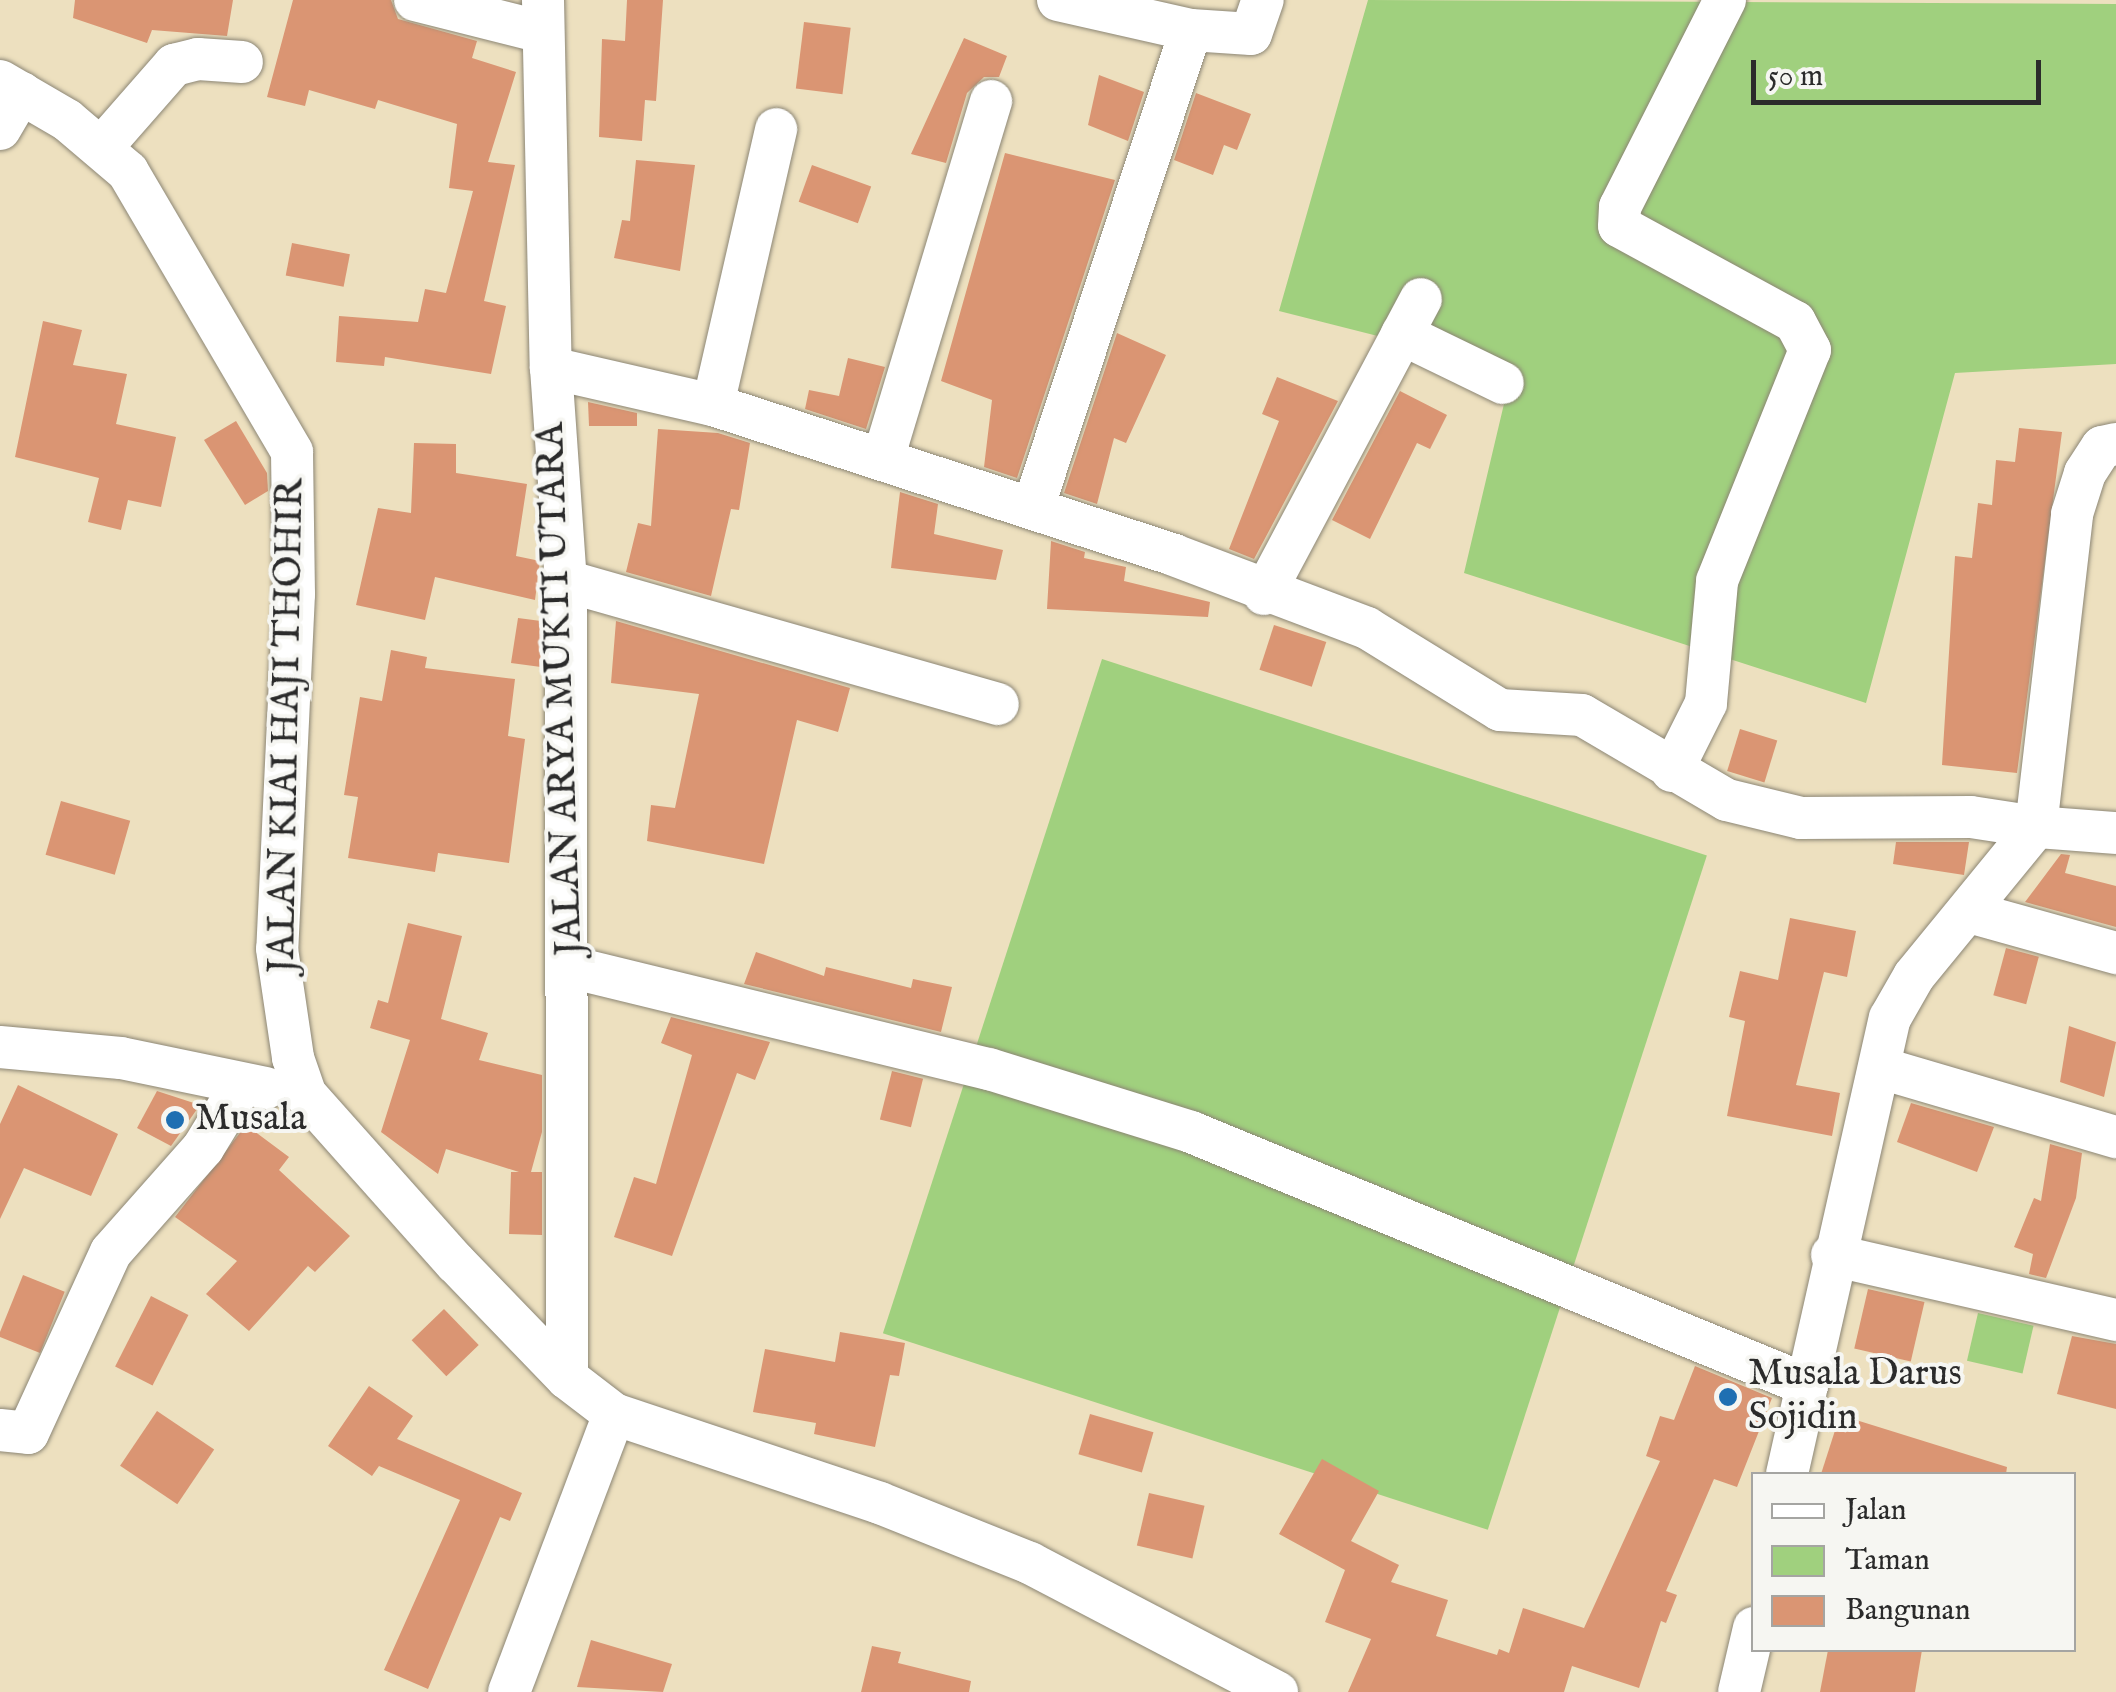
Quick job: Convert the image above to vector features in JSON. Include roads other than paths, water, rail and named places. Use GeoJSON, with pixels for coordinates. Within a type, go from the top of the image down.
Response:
{"type":"FeatureCollection","features":[{"type":"Feature","properties":{"kind":"street"},"geometry":{"type":"LineString","coordinates":[[415,0],[543,16]]}},
{"type":"Feature","properties":{"kind":"street"},"geometry":{"type":"LineString","coordinates":[[1028,0],[1058,0],[1191,30],[1251,34],[1263,0]]}},
{"type":"Feature","properties":{"kind":"street"},"geometry":{"type":"LineString","coordinates":[[1672,771],[1706,703],[1717,581],[1810,350],[1795,322],[1618,226],[1620,207],[1725,0]]}},
{"type":"Feature","properties":{"kind":"street","name":"JALAN ARYA MUKTI UTARA"},"geometry":{"type":"LineString","coordinates":[[543,16],[551,368],[566,580],[570,967],[568,1378]]}},
{"type":"Feature","properties":{"kind":"street"},"geometry":{"type":"LineString","coordinates":[[1033,508],[1191,30]]}},
{"type":"Feature","properties":{"kind":"street"},"geometry":{"type":"LineString","coordinates":[[103,146],[174,65],[198,58],[242,62]]}},
{"type":"Feature","properties":{"kind":"street","name":"JALAN KIAI HAJI THOHIR"},"geometry":{"type":"LineString","coordinates":[[7,101],[103,146],[167,233],[292,452],[294,594],[277,948],[293,1058],[306,1096],[568,1378],[614,1414],[880,1503],[1030,1563],[1277,1692]]}},
{"type":"Feature","properties":{"kind":"street"},"geometry":{"type":"LineString","coordinates":[[882,459],[991,101]]}},
{"type":"Feature","properties":{"kind":"street"},"geometry":{"type":"LineString","coordinates":[[712,405],[776,129]]}},
{"type":"Feature","properties":{"kind":"street"},"geometry":{"type":"LineString","coordinates":[[1264,594],[1412,316],[1504,383]]}},
{"type":"Feature","properties":{"kind":"street"},"geometry":{"type":"LineString","coordinates":[[551,368],[712,405],[1174,555],[1264,594],[1367,628],[1500,710],[1564,712],[1602,722],[1672,771],[1727,800],[1801,818],[1971,817],[2116,833]]}},
{"type":"Feature","properties":{"kind":"street"},"geometry":{"type":"LineString","coordinates":[[1787,1472],[1832,1256],[1881,1068],[1890,1018],[1914,976],[2036,827],[2072,514],[2085,473],[2102,446],[2116,444]]}},
{"type":"Feature","properties":{"kind":"street"},"geometry":{"type":"LineString","coordinates":[[566,580],[998,704]]}},
{"type":"Feature","properties":{"kind":"street"},"geometry":{"type":"LineString","coordinates":[[1969,912],[2116,953]]}},
{"type":"Feature","properties":{"kind":"street"},"geometry":{"type":"LineString","coordinates":[[570,967],[989,1069],[1191,1132],[1807,1385]]}},
{"type":"Feature","properties":{"kind":"street"},"geometry":{"type":"LineString","coordinates":[[0,1047],[121,1058],[306,1096]]}},
{"type":"Feature","properties":{"kind":"street"},"geometry":{"type":"LineString","coordinates":[[1881,1068],[2116,1137]]}},
{"type":"Feature","properties":{"kind":"street"},"geometry":{"type":"LineString","coordinates":[[0,1430],[28,1432],[112,1252],[202,1148],[242,1084]]}},
{"type":"Feature","properties":{"kind":"street"},"geometry":{"type":"LineString","coordinates":[[1832,1256],[2116,1320]]}},
{"type":"Feature","properties":{"kind":"street"},"geometry":{"type":"LineString","coordinates":[[509,1692],[614,1414]]}},
{"type":"Feature","properties":{"kind":"street"},"geometry":{"type":"LineString","coordinates":[[1740,1692],[1751,1642]]}},
{"type":"Feature","properties":{"kind":"place","name":"Musala"},"geometry":{"type":"Point","coordinates":[175,1120]}},
{"type":"Feature","properties":{"kind":"place","name":"Musala Darus Sojidin"},"geometry":{"type":"Point","coordinates":[1728,1397]}}]}
